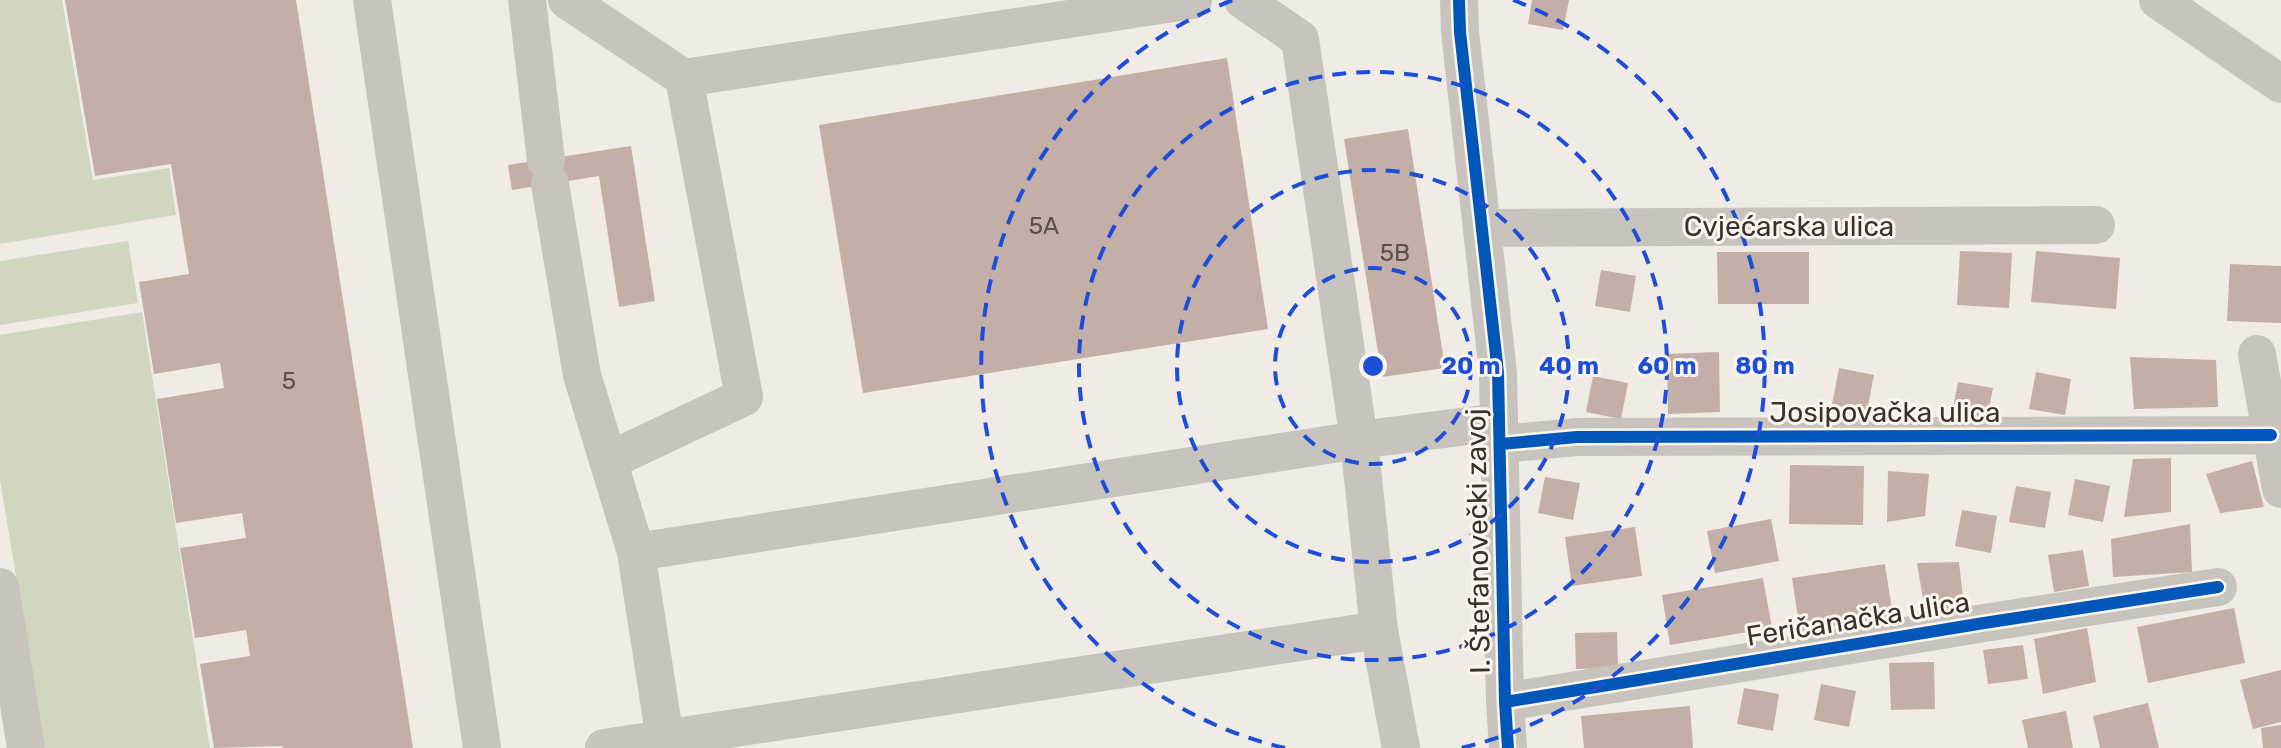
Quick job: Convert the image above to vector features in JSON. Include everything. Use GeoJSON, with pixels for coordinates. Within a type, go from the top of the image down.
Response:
{"type":"FeatureCollection","features":[{"type":"Feature","properties":{"kind":"street"},"geometry":{"type":"LineString","coordinates":[[372,0],[482,748]]}},
{"type":"Feature","properties":{"kind":"street"},"geometry":{"type":"LineString","coordinates":[[527,0],[548,172],[582,375],[636,552],[665,739]]}},
{"type":"Feature","properties":{"kind":"street"},"geometry":{"type":"LineString","coordinates":[[567,0],[684,78],[1193,0]]}},
{"type":"Feature","properties":{"kind":"street"},"geometry":{"type":"LineString","coordinates":[[1243,0],[1300,39],[1359,440],[1379,630],[1401,748]]}},
{"type":"Feature","properties":{"kind":"street","name":"I. Štefanovečki zavoj"},"geometry":{"type":"LineString","coordinates":[[1459,0],[1498,373],[1508,748]]}},
{"type":"Feature","properties":{"kind":"street"},"geometry":{"type":"LineString","coordinates":[[2158,0],[2281,84]]}},
{"type":"Feature","properties":{"kind":"street"},"geometry":{"type":"LineString","coordinates":[[608,461],[744,397],[684,78]]}},
{"type":"Feature","properties":{"kind":"street","name":"Cvjećarska ulica"},"geometry":{"type":"LineString","coordinates":[[1482,228],[2096,225]]}},
{"type":"Feature","properties":{"kind":"street"},"geometry":{"type":"LineString","coordinates":[[2257,354],[2281,489]]}},
{"type":"Feature","properties":{"kind":"street","name":"Josipovačka ulica"},"geometry":{"type":"LineString","coordinates":[[636,552],[1359,440],[1500,433],[1577,437],[2271,435]]}},
{"type":"Feature","properties":{"kind":"street"},"geometry":{"type":"LineString","coordinates":[[0,587],[26,748]]}},
{"type":"Feature","properties":{"kind":"street","name":"Feričanačka ulica"},"geometry":{"type":"LineString","coordinates":[[1505,702],[2218,587]]}},
{"type":"Feature","properties":{"kind":"street"},"geometry":{"type":"LineString","coordinates":[[604,748],[1379,630]]}},
{"type":"Feature","properties":{"kind":"green space"},"geometry":{"type":"Polygon","coordinates":[[[0,0],[62,0],[93,180],[169,168],[176,215],[0,244],[0,0]]]}},
{"type":"Feature","properties":{"kind":"green space"},"geometry":{"type":"Polygon","coordinates":[[[128,241],[138,303],[0,325],[0,261],[128,241]]]}},
{"type":"Feature","properties":{"kind":"green space"},"geometry":{"type":"Polygon","coordinates":[[[142,312],[210,748],[45,748],[0,481],[0,335],[142,312]]]}},
{"type":"Feature","properties":{"kind":"building"},"geometry":{"type":"Polygon","coordinates":[[[65,0],[296,0],[413,748],[214,748],[200,664],[250,656],[246,630],[195,638],[180,548],[246,538],[242,513],[176,523],[157,399],[224,388],[220,363],[154,374],[139,282],[189,274],[171,164],[95,176],[65,0]]]}},
{"type":"Feature","properties":{"kind":"building"},"geometry":{"type":"Polygon","coordinates":[[[1532,0],[1569,0],[1563,30],[1528,24],[1532,0]]]}},
{"type":"Feature","properties":{"kind":"building"},"geometry":{"type":"Polygon","coordinates":[[[1227,58],[1268,329],[863,393],[819,125],[1227,58]]]}},
{"type":"Feature","properties":{"kind":"building"},"geometry":{"type":"Polygon","coordinates":[[[1408,129],[1445,368],[1382,377],[1344,139],[1408,129]]]}},
{"type":"Feature","properties":{"kind":"building"},"geometry":{"type":"Polygon","coordinates":[[[631,146],[655,301],[619,307],[599,176],[512,190],[508,165],[631,146]]]}},
{"type":"Feature","properties":{"kind":"building"},"geometry":{"type":"Polygon","coordinates":[[[1960,251],[2012,253],[2009,308],[1957,305],[1960,251]]]}},
{"type":"Feature","properties":{"kind":"building"},"geometry":{"type":"Polygon","coordinates":[[[2036,251],[2120,258],[2116,309],[2031,302],[2036,251]]]}},
{"type":"Feature","properties":{"kind":"building"},"geometry":{"type":"Polygon","coordinates":[[[1717,252],[1809,252],[1809,304],[1718,304],[1717,252]]]}},
{"type":"Feature","properties":{"kind":"building"},"geometry":{"type":"Polygon","coordinates":[[[2230,264],[2281,266],[2281,323],[2227,321],[2230,264]]]}},
{"type":"Feature","properties":{"kind":"building"},"geometry":{"type":"Polygon","coordinates":[[[1601,270],[1636,276],[1630,312],[1595,306],[1601,270]]]}},
{"type":"Feature","properties":{"kind":"building"},"geometry":{"type":"Polygon","coordinates":[[[1719,352],[1720,412],[1668,414],[1667,354],[1719,352]]]}},
{"type":"Feature","properties":{"kind":"building"},"geometry":{"type":"Polygon","coordinates":[[[2130,357],[2216,360],[2218,407],[2134,409],[2130,357]]]}},
{"type":"Feature","properties":{"kind":"building"},"geometry":{"type":"Polygon","coordinates":[[[1839,368],[1874,375],[1867,411],[1832,405],[1839,368]]]}},
{"type":"Feature","properties":{"kind":"building"},"geometry":{"type":"Polygon","coordinates":[[[2036,372],[2071,379],[2065,415],[2029,409],[2036,372]]]}},
{"type":"Feature","properties":{"kind":"building"},"geometry":{"type":"Polygon","coordinates":[[[1593,376],[1628,383],[1621,419],[1586,412],[1593,376]]]}},
{"type":"Feature","properties":{"kind":"building"},"geometry":{"type":"Polygon","coordinates":[[[1958,382],[1993,388],[1986,424],[1951,418],[1958,382]]]}},
{"type":"Feature","properties":{"kind":"building"},"geometry":{"type":"Polygon","coordinates":[[[2171,458],[2171,512],[2124,517],[2133,459],[2171,458]]]}},
{"type":"Feature","properties":{"kind":"building"},"geometry":{"type":"Polygon","coordinates":[[[2252,461],[2264,507],[2220,513],[2206,474],[2252,461]]]}},
{"type":"Feature","properties":{"kind":"building"},"geometry":{"type":"Polygon","coordinates":[[[1790,465],[1864,466],[1863,525],[1789,524],[1790,465]]]}},
{"type":"Feature","properties":{"kind":"building"},"geometry":{"type":"Polygon","coordinates":[[[1888,471],[1929,474],[1925,516],[1887,522],[1888,471]]]}},
{"type":"Feature","properties":{"kind":"building"},"geometry":{"type":"Polygon","coordinates":[[[1545,477],[1580,483],[1573,520],[1538,513],[1545,477]]]}},
{"type":"Feature","properties":{"kind":"building"},"geometry":{"type":"Polygon","coordinates":[[[2075,479],[2110,486],[2103,522],[2068,515],[2075,479]]]}},
{"type":"Feature","properties":{"kind":"building"},"geometry":{"type":"Polygon","coordinates":[[[2016,486],[2051,492],[2045,528],[2009,522],[2016,486]]]}},
{"type":"Feature","properties":{"kind":"building"},"geometry":{"type":"Polygon","coordinates":[[[1962,510],[1997,516],[1991,553],[1955,546],[1962,510]]]}},
{"type":"Feature","properties":{"kind":"building"},"geometry":{"type":"Polygon","coordinates":[[[1771,519],[1779,561],[1715,573],[1707,531],[1771,519]]]}},
{"type":"Feature","properties":{"kind":"building"},"geometry":{"type":"Polygon","coordinates":[[[2190,524],[2192,572],[2113,577],[2111,539],[2190,524]]]}},
{"type":"Feature","properties":{"kind":"building"},"geometry":{"type":"Polygon","coordinates":[[[1635,527],[1642,576],[1572,586],[1565,537],[1635,527]]]}},
{"type":"Feature","properties":{"kind":"building"},"geometry":{"type":"Polygon","coordinates":[[[2083,550],[2089,586],[2054,592],[2048,555],[2083,550]]]}},
{"type":"Feature","properties":{"kind":"building"},"geometry":{"type":"Polygon","coordinates":[[[1959,562],[1964,607],[1925,611],[1917,563],[1959,562]]]}},
{"type":"Feature","properties":{"kind":"building"},"geometry":{"type":"Polygon","coordinates":[[[1885,564],[1893,617],[1800,631],[1792,578],[1885,564]]]}},
{"type":"Feature","properties":{"kind":"building"},"geometry":{"type":"Polygon","coordinates":[[[1763,578],[1772,628],[1670,645],[1662,595],[1763,578]]]}},
{"type":"Feature","properties":{"kind":"building"},"geometry":{"type":"Polygon","coordinates":[[[2234,608],[2245,663],[2148,683],[2137,627],[2234,608]]]}},
{"type":"Feature","properties":{"kind":"building"},"geometry":{"type":"Polygon","coordinates":[[[2087,628],[2096,682],[2043,694],[2034,639],[2087,628]]]}},
{"type":"Feature","properties":{"kind":"building"},"geometry":{"type":"Polygon","coordinates":[[[1617,632],[1618,668],[1576,669],[1575,633],[1617,632]]]}},
{"type":"Feature","properties":{"kind":"building"},"geometry":{"type":"Polygon","coordinates":[[[2023,645],[2028,679],[1988,684],[1983,650],[2023,645]]]}},
{"type":"Feature","properties":{"kind":"building"},"geometry":{"type":"Polygon","coordinates":[[[1934,662],[1935,709],[1891,710],[1889,663],[1934,662]]]}},
{"type":"Feature","properties":{"kind":"building"},"geometry":{"type":"Polygon","coordinates":[[[2281,670],[2281,722],[2253,729],[2240,680],[2281,670]]]}},
{"type":"Feature","properties":{"kind":"building"},"geometry":{"type":"Polygon","coordinates":[[[1821,684],[1856,691],[1849,727],[1814,720],[1821,684]]]}},
{"type":"Feature","properties":{"kind":"building"},"geometry":{"type":"Polygon","coordinates":[[[1744,688],[1779,694],[1773,731],[1737,724],[1744,688]]]}},
{"type":"Feature","properties":{"kind":"building"},"geometry":{"type":"Polygon","coordinates":[[[2148,703],[2159,748],[2100,748],[2093,716],[2148,703]]]}},
{"type":"Feature","properties":{"kind":"building"},"geometry":{"type":"Polygon","coordinates":[[[1690,706],[1693,748],[1584,748],[1581,716],[1690,706]]]}},
{"type":"Feature","properties":{"kind":"building"},"geometry":{"type":"Polygon","coordinates":[[[2066,711],[2073,748],[2028,748],[2022,720],[2066,711]]]}},
{"type":"Feature","properties":{"kind":"building"},"geometry":{"type":"Polygon","coordinates":[[[2281,725],[2281,748],[2263,748],[2261,728],[2281,725]]]}},
{"type":"Feature","properties":{"kind":"cycle path"},"geometry":{"type":"LineString","coordinates":[[1459,0],[1498,373],[1508,748]]}},
{"type":"Feature","properties":{"kind":"cycle path"},"geometry":{"type":"LineString","coordinates":[[1501,444],[1577,437],[2271,435]]}},
{"type":"Feature","properties":{"kind":"cycle path"},"geometry":{"type":"LineString","coordinates":[[1505,702],[2218,587]]}}]}
